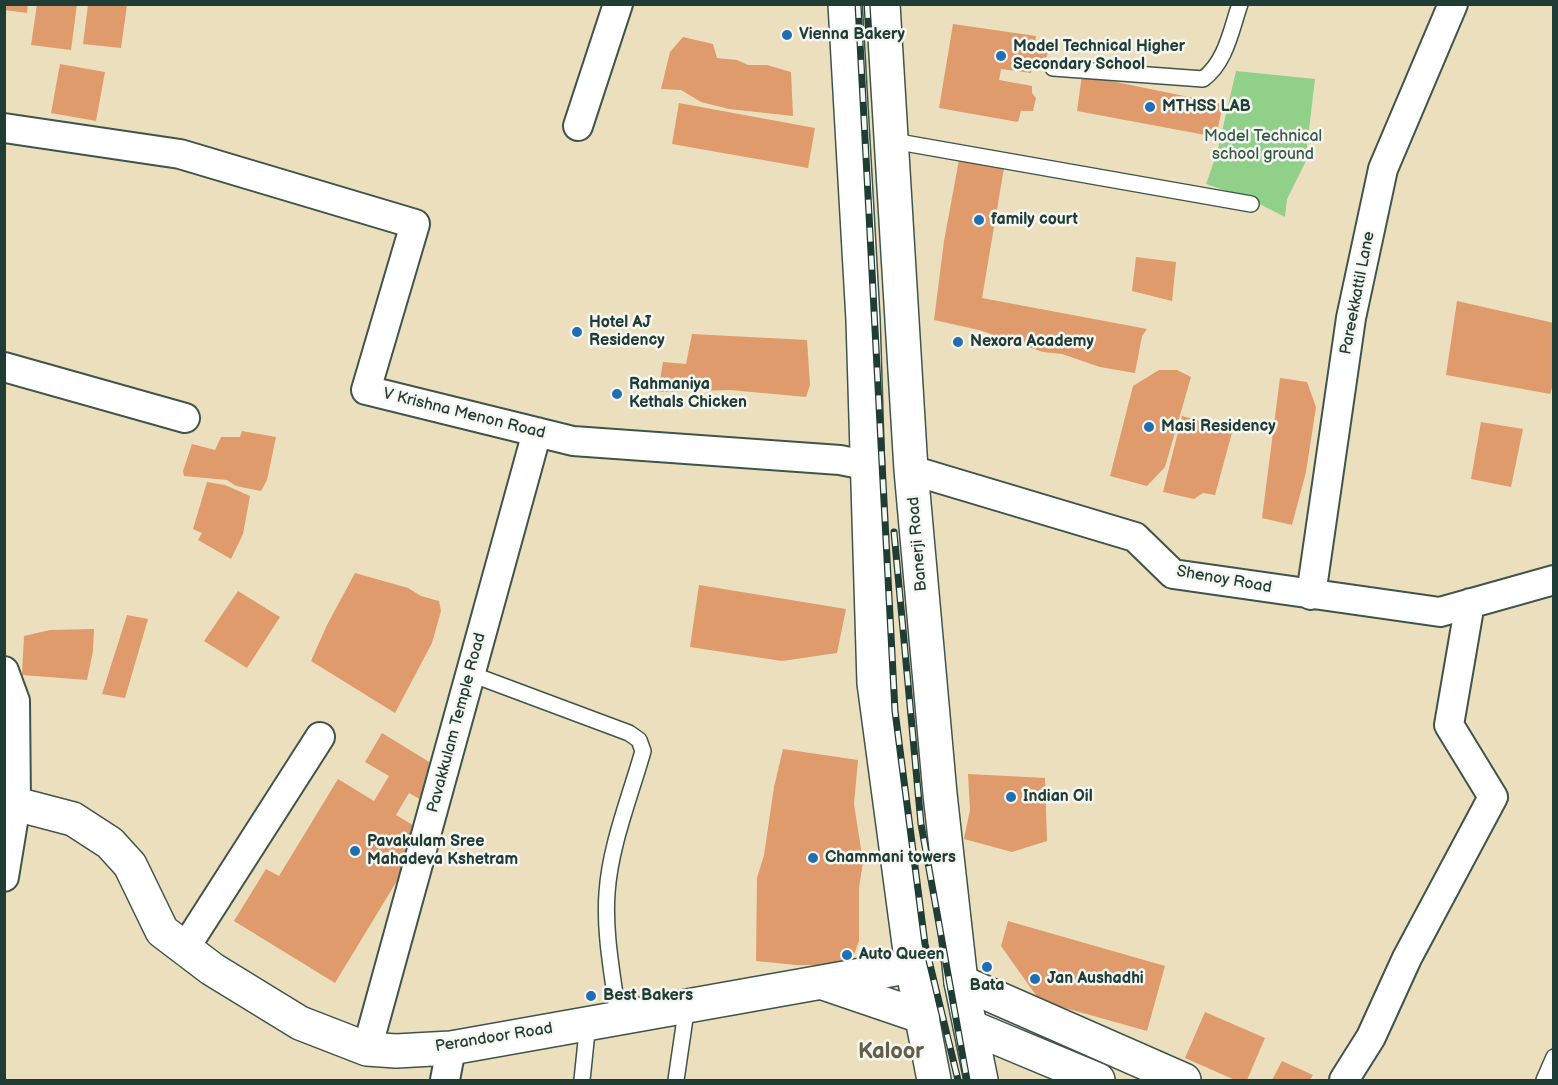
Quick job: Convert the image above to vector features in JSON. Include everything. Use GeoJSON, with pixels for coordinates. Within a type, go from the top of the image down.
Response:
{"type":"FeatureCollection","features":[{"type":"Feature","properties":{"kind":"main road"},"geometry":{"type":"LineString","coordinates":[[845,4],[863,320],[874,683],[912,966],[934,1080]]}},
{"type":"Feature","properties":{"kind":"main road","name":"Banerji Road"},"geometry":{"type":"LineString","coordinates":[[883,4],[911,470],[940,795],[961,982],[981,1080]]}},
{"type":"Feature","properties":{"kind":"main road"},"geometry":{"type":"LineString","coordinates":[[866,452],[909,436]]}},
{"type":"Feature","properties":{"kind":"main road"},"geometry":{"type":"LineString","coordinates":[[866,452],[911,470]]}},
{"type":"Feature","properties":{"kind":"main road"},"geometry":{"type":"LineString","coordinates":[[891,812],[940,795]]}},
{"type":"Feature","properties":{"kind":"main road","name":"Perandoor Road"},"geometry":{"type":"LineString","coordinates":[[10,803],[73,819],[110,843],[130,865],[162,931],[212,969],[300,1023],[367,1049],[396,1051],[451,1048],[603,1019],[912,966]]}},
{"type":"Feature","properties":{"kind":"main road"},"geometry":{"type":"LineString","coordinates":[[912,966],[961,982],[1184,1080]]}},
{"type":"Feature","properties":{"kind":"main road","name":"Perandoor Road"},"geometry":{"type":"LineString","coordinates":[[822,982],[923,1017],[971,1027],[1098,1080]]}},
{"type":"Feature","properties":{"kind":"street"},"geometry":{"type":"LineString","coordinates":[[578,126],[618,4]]}},
{"type":"Feature","properties":{"kind":"street","name":"Pareekkattil Lane"},"geometry":{"type":"LineString","coordinates":[[1311,595],[1351,318],[1383,169],[1453,4]]}},
{"type":"Feature","properties":{"kind":"street","name":"V Krishna Menon Road"},"geometry":{"type":"LineString","coordinates":[[4,128],[180,154],[415,224],[366,390],[573,441],[840,460],[860,464],[866,452]]}},
{"type":"Feature","properties":{"kind":"street"},"geometry":{"type":"LineString","coordinates":[[4,367],[185,418]]}},
{"type":"Feature","properties":{"kind":"street","name":"Pavakkulam Temple Road"},"geometry":{"type":"LineString","coordinates":[[367,1049],[537,432]]}},
{"type":"Feature","properties":{"kind":"street","name":"Shenoy Road"},"geometry":{"type":"LineString","coordinates":[[911,470],[1135,537],[1173,574],[1440,612],[1554,580]]}},
{"type":"Feature","properties":{"kind":"street"},"geometry":{"type":"LineString","coordinates":[[1344,1080],[1371,1037],[1407,958],[1493,796],[1449,725],[1470,603]]}},
{"type":"Feature","properties":{"kind":"street"},"geometry":{"type":"LineString","coordinates":[[4,670],[15,702],[4,877]]}},
{"type":"Feature","properties":{"kind":"street"},"geometry":{"type":"LineString","coordinates":[[185,948],[320,737]]}},
{"type":"Feature","properties":{"kind":"street"},"geometry":{"type":"LineString","coordinates":[[445,1080],[451,1048]]}},
{"type":"Feature","properties":{"kind":"lane"},"geometry":{"type":"LineString","coordinates":[[1053,68],[1203,79],[1212,73],[1222,57],[1240,4]]}},
{"type":"Feature","properties":{"kind":"lane"},"geometry":{"type":"LineString","coordinates":[[893,141],[1251,204]]}},
{"type":"Feature","properties":{"kind":"lane"},"geometry":{"type":"LineString","coordinates":[[471,674],[629,733],[639,740],[643,751],[611,864],[607,893],[603,1019],[582,1080]]}},
{"type":"Feature","properties":{"kind":"lane"},"geometry":{"type":"LineString","coordinates":[[676,1080],[687,1005]]}},
{"type":"Feature","properties":{"kind":"lane"},"geometry":{"type":"LineString","coordinates":[[1544,1080],[1554,1057]]}},
{"type":"Feature","properties":{"kind":"green space","name":"Model Technical school ground"},"geometry":{"type":"Polygon","coordinates":[[[1236,71],[1315,79],[1305,163],[1287,199],[1285,217],[1248,198],[1206,184],[1217,153],[1236,71]]]}},
{"type":"Feature","properties":{"kind":"building"},"geometry":{"type":"Polygon","coordinates":[[[4,4],[28,4],[27,13],[4,10],[4,4]]]}},
{"type":"Feature","properties":{"kind":"building"},"geometry":{"type":"Polygon","coordinates":[[[37,4],[77,4],[71,50],[31,45],[37,4]]]}},
{"type":"Feature","properties":{"kind":"building"},"geometry":{"type":"Polygon","coordinates":[[[88,5],[127,5],[121,48],[83,44],[88,5]]]}},
{"type":"Feature","properties":{"kind":"building"},"geometry":{"type":"Polygon","coordinates":[[[953,24],[1036,36],[1034,49],[1048,49],[1046,63],[1032,66],[1031,73],[1001,69],[999,80],[1032,86],[1032,93],[1036,98],[1033,111],[1021,111],[1018,122],[939,108],[953,24]]]}},
{"type":"Feature","properties":{"kind":"building"},"geometry":{"type":"Polygon","coordinates":[[[683,37],[713,44],[717,58],[737,60],[748,65],[767,65],[791,72],[793,116],[729,109],[701,102],[681,90],[661,89],[670,52],[683,37]]]}},
{"type":"Feature","properties":{"kind":"building"},"geometry":{"type":"Polygon","coordinates":[[[60,64],[105,72],[96,121],[51,113],[60,64]]]}},
{"type":"Feature","properties":{"kind":"building","name":"MTHSS LAB"},"geometry":{"type":"Polygon","coordinates":[[[1082,75],[1223,104],[1216,137],[1077,111],[1082,75]]]}},
{"type":"Feature","properties":{"kind":"building"},"geometry":{"type":"Polygon","coordinates":[[[679,103],[815,128],[808,168],[672,144],[679,103]]]}},
{"type":"Feature","properties":{"kind":"building"},"geometry":{"type":"Polygon","coordinates":[[[959,160],[981,160],[1004,168],[982,298],[1147,329],[1142,336],[1135,373],[1100,367],[1062,354],[1043,352],[979,330],[934,320],[944,241],[959,160]]]}},
{"type":"Feature","properties":{"kind":"building"},"geometry":{"type":"Polygon","coordinates":[[[1136,257],[1176,262],[1172,301],[1132,291],[1136,257]]]}},
{"type":"Feature","properties":{"kind":"building"},"geometry":{"type":"Polygon","coordinates":[[[1457,301],[1554,323],[1554,382],[1550,394],[1446,375],[1457,301]]]}},
{"type":"Feature","properties":{"kind":"building"},"geometry":{"type":"Polygon","coordinates":[[[692,334],[807,340],[810,385],[806,397],[730,390],[658,392],[663,362],[686,364],[692,334]]]}},
{"type":"Feature","properties":{"kind":"building","name":"Masi Residency"},"geometry":{"type":"Polygon","coordinates":[[[1159,370],[1177,370],[1191,377],[1165,467],[1147,486],[1110,476],[1133,386],[1159,370]]]}},
{"type":"Feature","properties":{"kind":"building"},"geometry":{"type":"Polygon","coordinates":[[[1280,378],[1307,382],[1316,407],[1306,472],[1292,525],[1262,518],[1280,378]]]}},
{"type":"Feature","properties":{"kind":"building"},"geometry":{"type":"Polygon","coordinates":[[[1182,416],[1233,429],[1215,495],[1203,493],[1194,499],[1163,492],[1182,416]]]}},
{"type":"Feature","properties":{"kind":"building"},"geometry":{"type":"Polygon","coordinates":[[[1481,422],[1523,429],[1511,487],[1471,479],[1481,422]]]}},
{"type":"Feature","properties":{"kind":"building"},"geometry":{"type":"Polygon","coordinates":[[[242,431],[276,437],[267,480],[261,491],[236,486],[227,480],[184,476],[183,471],[192,444],[215,450],[221,437],[240,437],[242,431]]]}},
{"type":"Feature","properties":{"kind":"building"},"geometry":{"type":"Polygon","coordinates":[[[207,482],[225,485],[250,496],[243,534],[231,559],[198,540],[202,533],[193,529],[207,482]]]}},
{"type":"Feature","properties":{"kind":"building"},"geometry":{"type":"Polygon","coordinates":[[[355,573],[408,588],[421,596],[439,601],[441,611],[432,643],[395,713],[311,661],[355,573]]]}},
{"type":"Feature","properties":{"kind":"building"},"geometry":{"type":"Polygon","coordinates":[[[699,585],[846,609],[837,653],[782,661],[690,647],[699,585]]]}},
{"type":"Feature","properties":{"kind":"building"},"geometry":{"type":"Polygon","coordinates":[[[238,591],[280,617],[247,668],[204,641],[238,591]]]}},
{"type":"Feature","properties":{"kind":"building"},"geometry":{"type":"Polygon","coordinates":[[[127,615],[148,619],[125,698],[102,694],[127,615]]]}},
{"type":"Feature","properties":{"kind":"building"},"geometry":{"type":"Polygon","coordinates":[[[94,629],[93,651],[87,680],[22,675],[24,636],[50,630],[94,629]]]}},
{"type":"Feature","properties":{"kind":"building","name":"Pavakulam Sree Mahadeva Kshetram"},"geometry":{"type":"Polygon","coordinates":[[[382,733],[444,771],[425,802],[409,793],[396,815],[426,833],[335,983],[234,921],[266,869],[279,876],[338,779],[374,801],[389,776],[365,762],[382,733]]]}},
{"type":"Feature","properties":{"kind":"building","name":"Chammani towers"},"geometry":{"type":"Polygon","coordinates":[[[783,749],[858,760],[854,804],[863,862],[859,888],[859,941],[852,960],[833,965],[796,965],[756,961],[757,878],[764,855],[774,787],[783,749]]]}},
{"type":"Feature","properties":{"kind":"building"},"geometry":{"type":"Polygon","coordinates":[[[968,774],[1045,778],[1047,841],[1012,852],[964,839],[970,810],[968,774]]]}},
{"type":"Feature","properties":{"kind":"building"},"geometry":{"type":"Polygon","coordinates":[[[1008,921],[1165,966],[1147,1031],[1040,1001],[1001,946],[1008,921]]]}},
{"type":"Feature","properties":{"kind":"building"},"geometry":{"type":"Polygon","coordinates":[[[1205,1012],[1265,1038],[1247,1080],[1235,1080],[1185,1058],[1205,1012]]]}},
{"type":"Feature","properties":{"kind":"building"},"geometry":{"type":"Polygon","coordinates":[[[1282,1061],[1313,1075],[1310,1080],[1272,1080],[1282,1061]]]}},
{"type":"Feature","properties":{"kind":"railway"},"geometry":{"type":"LineString","coordinates":[[858,4],[895,711],[925,944],[958,1080]]}},
{"type":"Feature","properties":{"kind":"railway"},"geometry":{"type":"LineString","coordinates":[[867,4],[869,37]]}},
{"type":"Feature","properties":{"kind":"railway"},"geometry":{"type":"LineString","coordinates":[[894,532],[921,824],[967,1080]]}},
{"type":"Feature","properties":{"kind":"place","name":"Vienna Bakery"},"geometry":{"type":"Point","coordinates":[787,35]}},
{"type":"Feature","properties":{"kind":"place","name":"Model Technical Higher Secondary School"},"geometry":{"type":"Point","coordinates":[1001,56]}},
{"type":"Feature","properties":{"kind":"place","name":"MTHSS LAB"},"geometry":{"type":"Point","coordinates":[1150,107]}},
{"type":"Feature","properties":{"kind":"place","name":"family court"},"geometry":{"type":"Point","coordinates":[979,220]}},
{"type":"Feature","properties":{"kind":"place","name":"Hotel AJ Residency"},"geometry":{"type":"Point","coordinates":[577,332]}},
{"type":"Feature","properties":{"kind":"place","name":"Nexora Academy"},"geometry":{"type":"Point","coordinates":[958,342]}},
{"type":"Feature","properties":{"kind":"place","name":"Rahmaniya Kethals Chicken"},"geometry":{"type":"Point","coordinates":[617,394]}},
{"type":"Feature","properties":{"kind":"place","name":"Masi Residency"},"geometry":{"type":"Point","coordinates":[1149,427]}},
{"type":"Feature","properties":{"kind":"place","name":"Indian Oil"},"geometry":{"type":"Point","coordinates":[1011,797]}},
{"type":"Feature","properties":{"kind":"place","name":"Pavakulam Sree Mahadeva Kshetram"},"geometry":{"type":"Point","coordinates":[355,851]}},
{"type":"Feature","properties":{"kind":"place","name":"Chammani towers"},"geometry":{"type":"Point","coordinates":[813,858]}},
{"type":"Feature","properties":{"kind":"place","name":"Auto Queen"},"geometry":{"type":"Point","coordinates":[847,955]}},
{"type":"Feature","properties":{"kind":"place","name":"Bata"},"geometry":{"type":"Point","coordinates":[987,967]}},
{"type":"Feature","properties":{"kind":"place","name":"Jan Aushadhi"},"geometry":{"type":"Point","coordinates":[1035,979]}},
{"type":"Feature","properties":{"kind":"place","name":"Best Bakers"},"geometry":{"type":"Point","coordinates":[591,996]}},
{"type":"Feature","properties":{"kind":"district","name":"Kaloor"},"geometry":{"type":"Point","coordinates":[891,1052]}}]}
